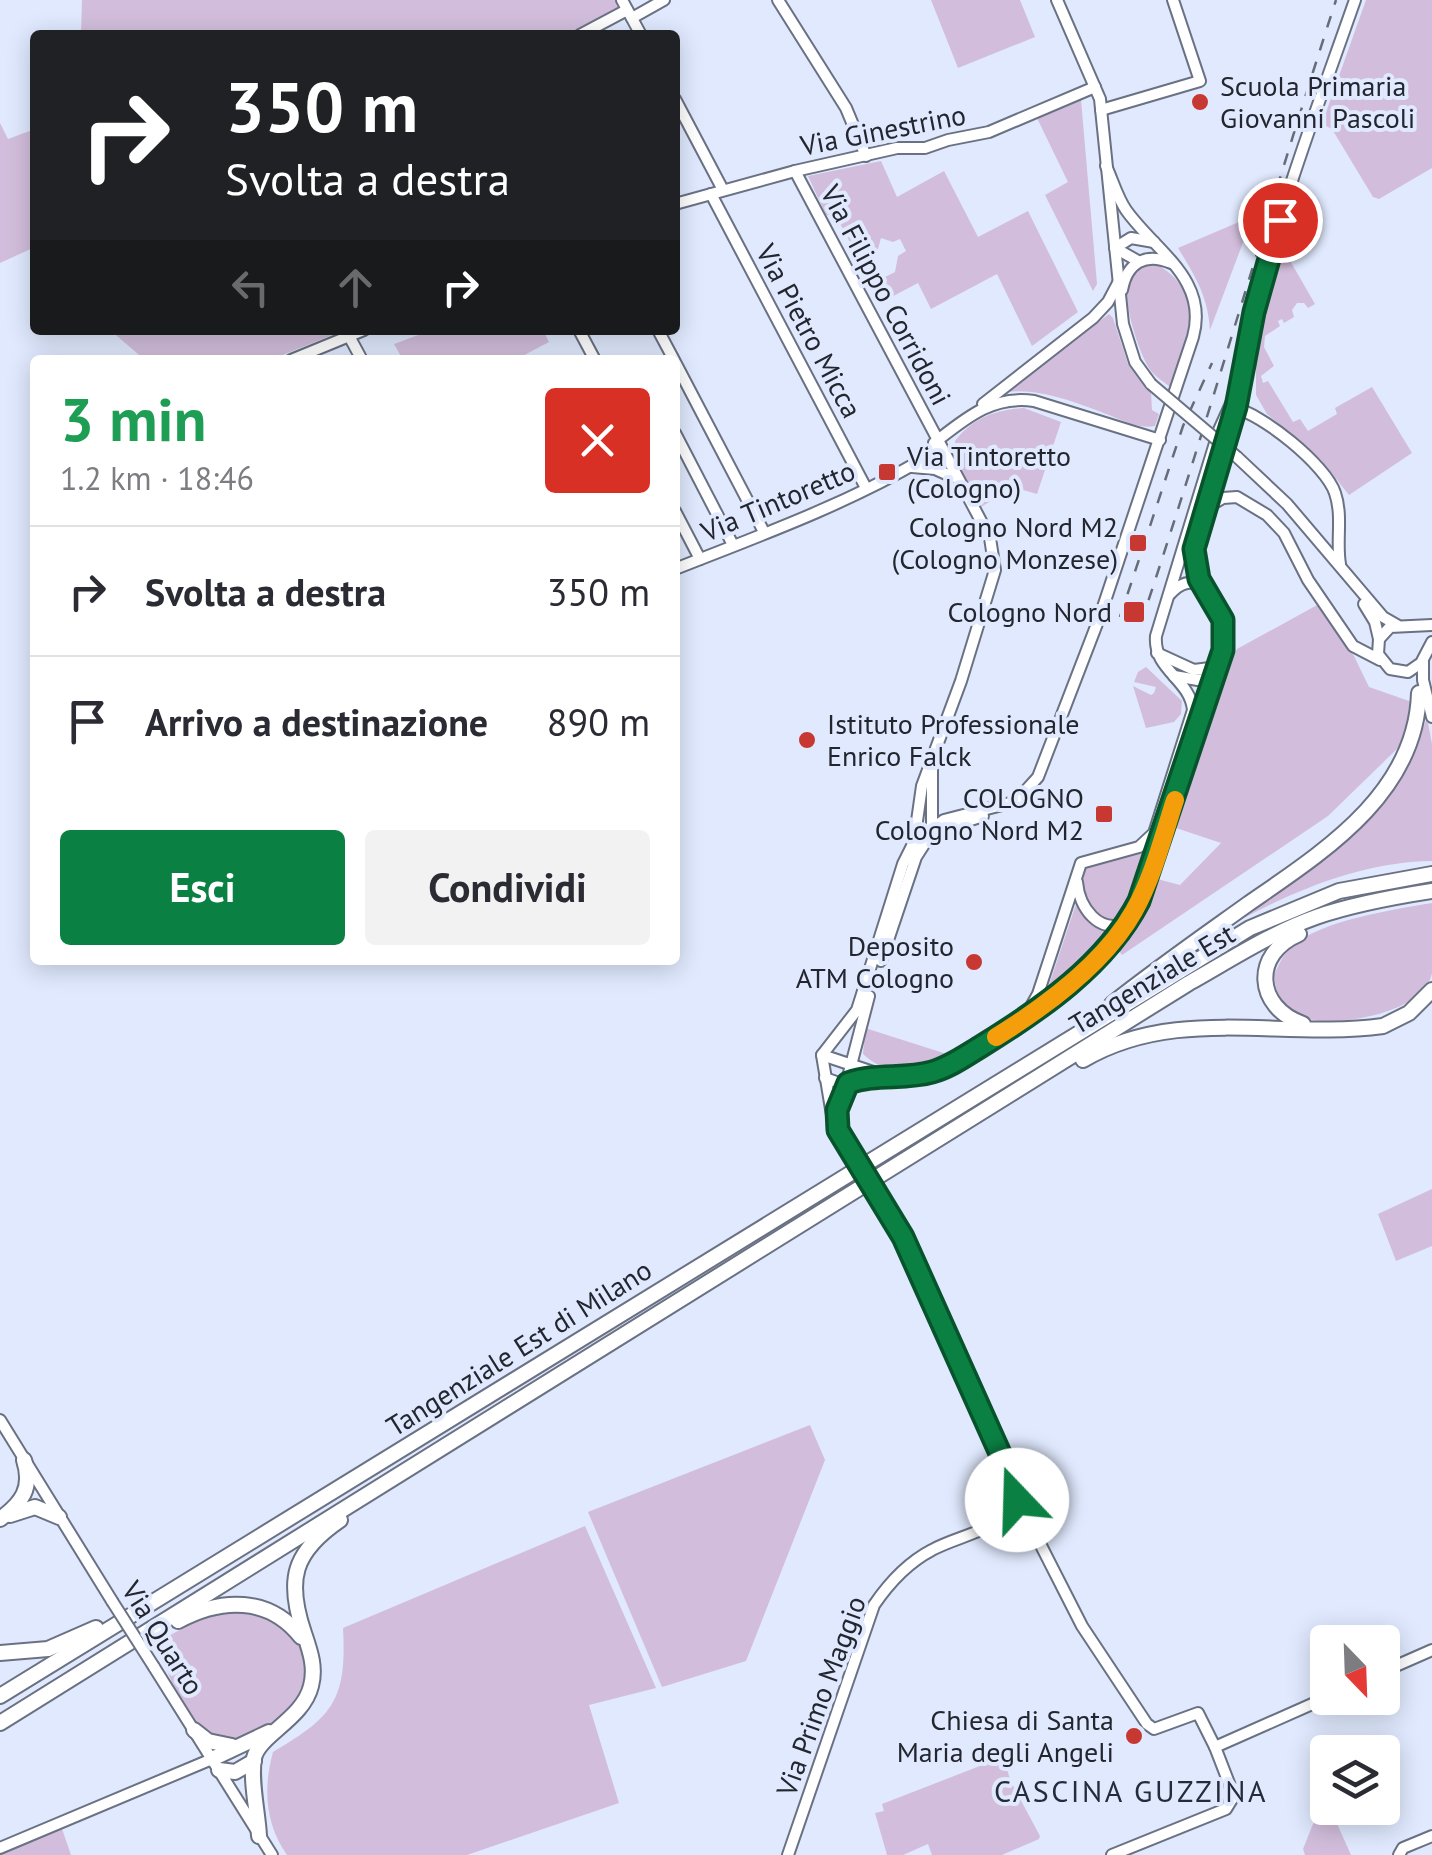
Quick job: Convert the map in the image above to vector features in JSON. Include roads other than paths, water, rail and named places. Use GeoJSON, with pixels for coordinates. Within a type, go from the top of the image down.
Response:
{"type":"FeatureCollection","features":[{"type":"Feature","properties":{"kind":"highway"},"geometry":{"type":"LineString","coordinates":[[1064,1042],[1143,979],[1343,836],[1378,798],[1404,757],[1417,726],[1419,693]]}},
{"type":"Feature","properties":{"kind":"highway","name":"Tangenziale Est"},"geometry":{"type":"LineString","coordinates":[[1064,1042],[1264,920],[1339,891],[1432,874]]}},
{"type":"Feature","properties":{"kind":"highway"},"geometry":{"type":"LineString","coordinates":[[1313,1028],[1280,1013],[1270,998],[1265,970],[1276,949],[1294,936],[1427,892]]}},
{"type":"Feature","properties":{"kind":"highway","name":"Tangenziale Est"},"geometry":{"type":"LineString","coordinates":[[916,1153],[1268,938],[1316,918],[1387,898],[1427,892]]}},
{"type":"Feature","properties":{"kind":"highway"},"geometry":{"type":"LineString","coordinates":[[916,1153],[1094,1054],[1144,1034],[1200,1027],[1364,1028],[1391,1023],[1417,1007],[1432,990]]}},
{"type":"Feature","properties":{"kind":"highway","name":"Tangenziale Est di Milano"},"geometry":{"type":"LineString","coordinates":[[0,1696],[1064,1042]]}},
{"type":"Feature","properties":{"kind":"highway","name":"Tangenziale Est di Milano"},"geometry":{"type":"LineString","coordinates":[[4,1720],[916,1153]]}},
{"type":"Feature","properties":{"kind":"highway"},"geometry":{"type":"LineString","coordinates":[[259,1836],[254,1760],[259,1748],[297,1713],[310,1691],[313,1674],[293,1592],[297,1569],[305,1552],[324,1531],[379,1495],[440,1447]]}},
{"type":"Feature","properties":{"kind":"highway"},"geometry":{"type":"LineString","coordinates":[[24,1460],[29,1480],[27,1504]]}},
{"type":"Feature","properties":{"kind":"highway"},"geometry":{"type":"LineString","coordinates":[[27,1504],[31,1492],[43,1491]]}},
{"type":"Feature","properties":{"kind":"highway"},"geometry":{"type":"LineString","coordinates":[[0,1519],[27,1504],[46,1508],[59,1517]]}},
{"type":"Feature","properties":{"kind":"highway"},"geometry":{"type":"LineString","coordinates":[[4,1720],[178,1620],[217,1606],[248,1604],[269,1609],[294,1628],[310,1651]]}},
{"type":"Feature","properties":{"kind":"highway"},"geometry":{"type":"LineString","coordinates":[[0,1653],[54,1647],[139,1611]]}},
{"type":"Feature","properties":{"kind":"highway"},"geometry":{"type":"LineString","coordinates":[[215,1764],[238,1746],[283,1726]]}},
{"type":"Feature","properties":{"kind":"highway"},"geometry":{"type":"LineString","coordinates":[[194,1730],[210,1742],[238,1746]]}},
{"type":"Feature","properties":{"kind":"highway"},"geometry":{"type":"LineString","coordinates":[[215,1764],[235,1772],[254,1760]]}},
{"type":"Feature","properties":{"kind":"street"},"geometry":{"type":"LineString","coordinates":[[589,30],[627,9],[664,0]]}},
{"type":"Feature","properties":{"kind":"street"},"geometry":{"type":"LineString","coordinates":[[778,0],[846,108],[866,156]]}},
{"type":"Feature","properties":{"kind":"street"},"geometry":{"type":"LineString","coordinates":[[1057,0],[1101,110],[1120,301],[1138,367],[1151,384],[1287,504],[1383,617],[1397,624],[1432,625]]}},
{"type":"Feature","properties":{"kind":"street"},"geometry":{"type":"LineString","coordinates":[[1101,110],[1200,81],[1173,0]]}},
{"type":"Feature","properties":{"kind":"street"},"geometry":{"type":"LineString","coordinates":[[826,1078],[834,1083],[848,1083],[936,1071],[1017,1024],[1077,976],[1126,923],[1142,895],[1224,642],[1223,622],[1204,588],[1193,554],[1280,220],[1355,0]]}},
{"type":"Feature","properties":{"kind":"street","name":"Via Ginestrino"},"geometry":{"type":"LineString","coordinates":[[680,203],[795,171],[897,148],[926,148],[995,130],[1095,87]]}},
{"type":"Feature","properties":{"kind":"street"},"geometry":{"type":"LineString","coordinates":[[680,108],[724,190]]}},
{"type":"Feature","properties":{"kind":"street"},"geometry":{"type":"LineString","coordinates":[[934,829],[1002,809],[1020,798],[1044,764],[1100,616],[1198,316],[1191,287],[1123,206],[1106,166]]}},
{"type":"Feature","properties":{"kind":"street","name":"Via Filippo Corridoni"},"geometry":{"type":"LineString","coordinates":[[795,171],[990,538],[995,570],[922,786],[914,842]]}},
{"type":"Feature","properties":{"kind":"street","name":"Via Pietro Micca"},"geometry":{"type":"LineString","coordinates":[[711,194],[866,488]]}},
{"type":"Feature","properties":{"kind":"street"},"geometry":{"type":"LineString","coordinates":[[1115,248],[1132,238],[1154,242]]}},
{"type":"Feature","properties":{"kind":"street"},"geometry":{"type":"LineString","coordinates":[[1115,248],[1138,261]]}},
{"type":"Feature","properties":{"kind":"street"},"geometry":{"type":"LineString","coordinates":[[1120,301],[1126,274],[1138,261],[1155,258],[1175,265]]}},
{"type":"Feature","properties":{"kind":"street","name":"Via Tintoretto"},"geometry":{"type":"LineString","coordinates":[[680,568],[902,469],[1093,318],[1108,302],[1118,282]]}},
{"type":"Feature","properties":{"kind":"street"},"geometry":{"type":"LineString","coordinates":[[306,355],[350,336],[360,355]]}},
{"type":"Feature","properties":{"kind":"street"},"geometry":{"type":"LineString","coordinates":[[680,372],[764,532]]}},
{"type":"Feature","properties":{"kind":"street","name":"Via Tintoretto"},"geometry":{"type":"LineString","coordinates":[[966,417],[998,402],[1026,400],[1160,440]]}},
{"type":"Feature","properties":{"kind":"street"},"geometry":{"type":"LineString","coordinates":[[1017,1024],[1036,1001],[1079,866],[1089,858],[1140,847],[1154,836],[1192,716],[1189,694],[1161,664],[1156,653],[1156,636],[1206,468],[1232,408]]}},
{"type":"Feature","properties":{"kind":"street"},"geometry":{"type":"LineString","coordinates":[[1232,408],[1261,420],[1318,467],[1331,484],[1338,509],[1342,570]]}},
{"type":"Feature","properties":{"kind":"street"},"geometry":{"type":"LineString","coordinates":[[680,443],[733,545]]}},
{"type":"Feature","properties":{"kind":"street"},"geometry":{"type":"LineString","coordinates":[[1206,468],[1213,483],[1266,515],[1284,533],[1308,580],[1354,648],[1380,660],[1388,669],[1401,672],[1414,670],[1427,651]]}},
{"type":"Feature","properties":{"kind":"street"},"geometry":{"type":"LineString","coordinates":[[902,469],[935,469],[958,481]]}},
{"type":"Feature","properties":{"kind":"street"},"geometry":{"type":"LineString","coordinates":[[1204,510],[1223,498],[1237,497]]}},
{"type":"Feature","properties":{"kind":"street"},"geometry":{"type":"LineString","coordinates":[[680,521],[700,560]]}},
{"type":"Feature","properties":{"kind":"street"},"geometry":{"type":"LineString","coordinates":[[1351,582],[1375,622],[1380,660]]}},
{"type":"Feature","properties":{"kind":"street"},"geometry":{"type":"LineString","coordinates":[[1170,594],[1184,583],[1204,588]]}},
{"type":"Feature","properties":{"kind":"street"},"geometry":{"type":"LineString","coordinates":[[1379,640],[1397,624]]}},
{"type":"Feature","properties":{"kind":"street"},"geometry":{"type":"LineString","coordinates":[[1412,626],[1423,636],[1427,651],[1423,680],[1432,716]]}},
{"type":"Feature","properties":{"kind":"street"},"geometry":{"type":"LineString","coordinates":[[1156,653],[1194,670],[1216,672]]}},
{"type":"Feature","properties":{"kind":"street"},"geometry":{"type":"LineString","coordinates":[[1173,676],[1198,680],[1216,672]]}},
{"type":"Feature","properties":{"kind":"street"},"geometry":{"type":"LineString","coordinates":[[1401,672],[1432,716]]}},
{"type":"Feature","properties":{"kind":"street"},"geometry":{"type":"LineString","coordinates":[[842,1135],[837,1110],[848,1083],[854,1046],[916,858],[934,829],[932,762]]}},
{"type":"Feature","properties":{"kind":"street"},"geometry":{"type":"LineString","coordinates":[[1020,798],[963,815],[914,842],[856,1010],[822,1055],[832,1115],[903,1237],[1016,1489],[1016,1505],[1026,1516],[1082,1626],[1146,1724],[1154,1729],[1198,1712],[1234,1796],[1230,1806],[1112,1855]]}},
{"type":"Feature","properties":{"kind":"street"},"geometry":{"type":"LineString","coordinates":[[932,800],[944,810],[963,815]]}},
{"type":"Feature","properties":{"kind":"street"},"geometry":{"type":"LineString","coordinates":[[917,816],[934,829]]}},
{"type":"Feature","properties":{"kind":"street"},"geometry":{"type":"LineString","coordinates":[[1079,866],[1077,889],[1086,911],[1106,925],[1126,923]]}},
{"type":"Feature","properties":{"kind":"street"},"geometry":{"type":"LineString","coordinates":[[854,1046],[860,1060],[884,1076]]}},
{"type":"Feature","properties":{"kind":"street"},"geometry":{"type":"LineString","coordinates":[[822,1055],[884,1076]]}},
{"type":"Feature","properties":{"kind":"street","name":"Via Quarto"},"geometry":{"type":"LineString","coordinates":[[0,1420],[272,1855]]}},
{"type":"Feature","properties":{"kind":"street","name":"Via Primo Maggio"},"geometry":{"type":"LineString","coordinates":[[788,1855],[874,1606],[915,1560],[1001,1519],[1016,1505]]}},
{"type":"Feature","properties":{"kind":"street"},"geometry":{"type":"LineString","coordinates":[[1400,1664],[1432,1650]]}},
{"type":"Feature","properties":{"kind":"street"},"geometry":{"type":"LineString","coordinates":[[1215,1747],[1310,1705]]}},
{"type":"Feature","properties":{"kind":"street"},"geometry":{"type":"LineString","coordinates":[[0,1848],[215,1764]]}},
{"type":"Feature","properties":{"kind":"street"},"geometry":{"type":"LineString","coordinates":[[1399,1855],[1403,1848],[1432,1836]]}},
{"type":"Feature","properties":{"kind":"railway"},"geometry":{"type":"LineString","coordinates":[[1141,623],[1336,0]]}},
{"type":"Feature","properties":{"kind":"railway"},"geometry":{"type":"LineString","coordinates":[[1120,617],[1183,426],[1212,363]]}},
{"type":"Feature","properties":{"kind":"place","name":"Scuola Primaria Giovanni Pascoli"},"geometry":{"type":"Point","coordinates":[1200,102]}},
{"type":"Feature","properties":{"kind":"place","name":"Via Tintoretto (Cologno)"},"geometry":{"type":"Point","coordinates":[887,472]}},
{"type":"Feature","properties":{"kind":"place","name":"Cologno Nord M2 (Cologno Monzese)"},"geometry":{"type":"Point","coordinates":[1138,543]}},
{"type":"Feature","properties":{"kind":"place","name":"Cologno Nord"},"geometry":{"type":"Point","coordinates":[1134,612]}},
{"type":"Feature","properties":{"kind":"place","name":"Istituto Professionale Enrico Falck"},"geometry":{"type":"Point","coordinates":[807,740]}},
{"type":"Feature","properties":{"kind":"place","name":"COLOGNO Cologno Nord M2"},"geometry":{"type":"Point","coordinates":[1104,814]}},
{"type":"Feature","properties":{"kind":"place","name":"Deposito ATM Cologno"},"geometry":{"type":"Point","coordinates":[974,962]}},
{"type":"Feature","properties":{"kind":"place","name":"Chiesa di Santa Maria degli Angeli"},"geometry":{"type":"Point","coordinates":[1134,1736]}},
{"type":"Feature","properties":{"kind":"district","name":"CASCINA GUZZINA"},"geometry":{"type":"Point","coordinates":[1131,1792]}}]}
